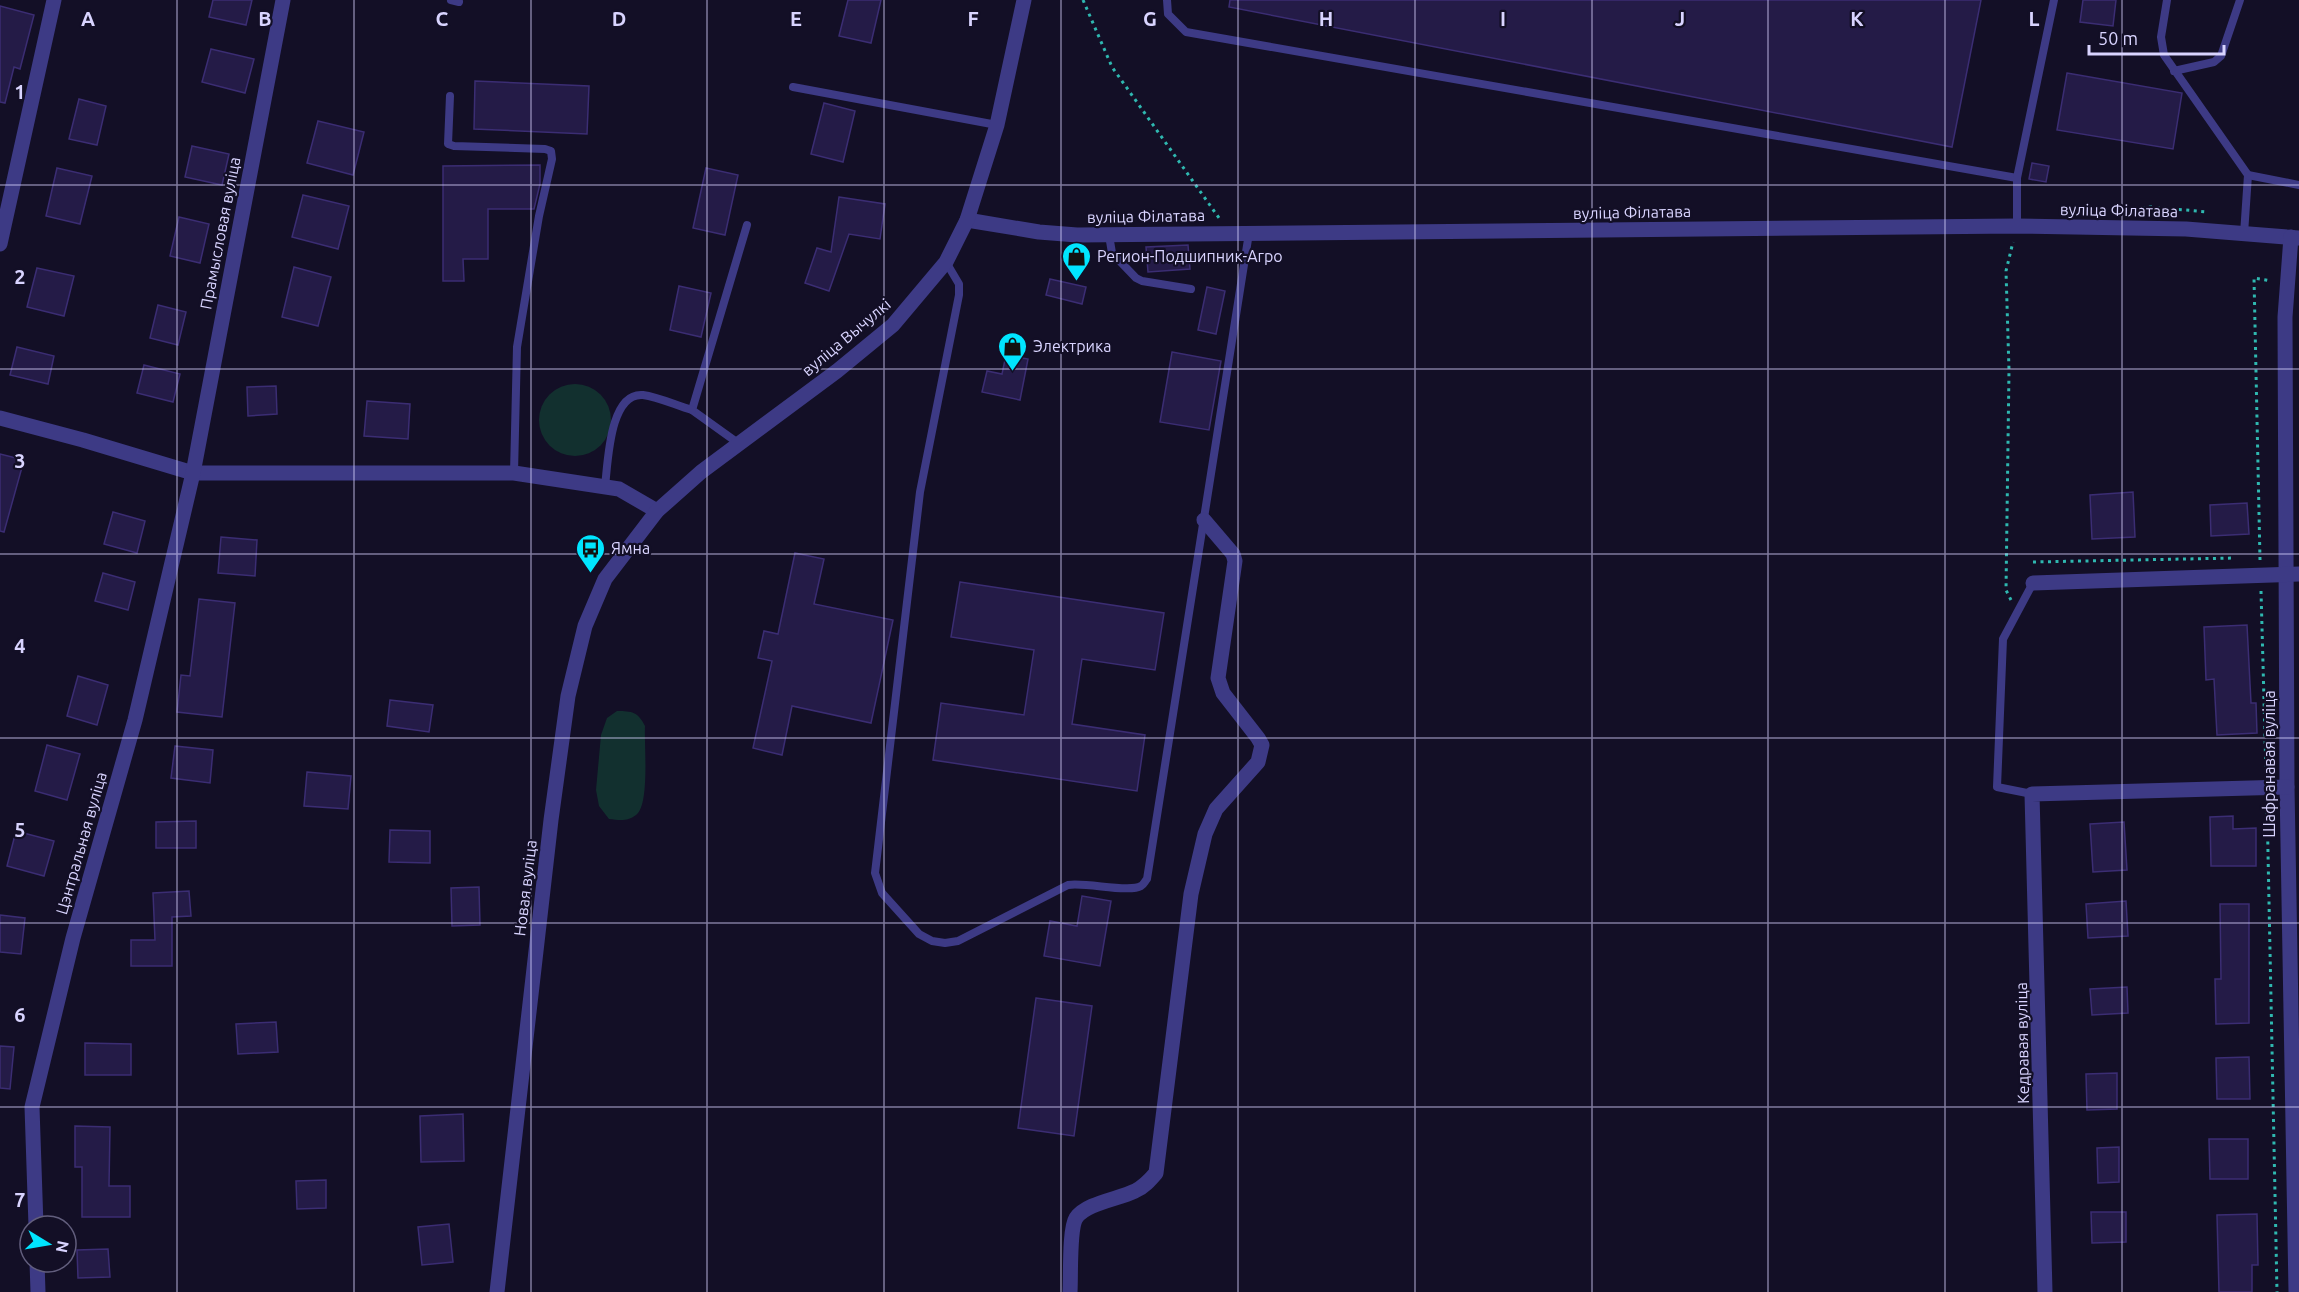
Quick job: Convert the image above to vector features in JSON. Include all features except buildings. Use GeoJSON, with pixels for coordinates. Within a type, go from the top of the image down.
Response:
{"type":"FeatureCollection","features":[{"type":"Feature","properties":{"kind":"street"},"geometry":{"type":"LineString","coordinates":[[0,244],[54,0]]}},
{"type":"Feature","properties":{"kind":"street","name":"Прамысловая вуліца"},"geometry":{"type":"LineString","coordinates":[[193,473],[283,0]]}},
{"type":"Feature","properties":{"kind":"street","name":"вуліца Вычулкі"},"geometry":{"type":"LineString","coordinates":[[657,511],[701,472],[837,371],[893,325],[946,262],[967,220],[997,125],[1024,0]]}},
{"type":"Feature","properties":{"kind":"street","name":"вуліца Філатава"},"geometry":{"type":"LineString","coordinates":[[967,220],[1039,232],[1109,235],[2017,226],[2148,227],[2295,237]]}},
{"type":"Feature","properties":{"kind":"street","name":"Шафранавая вуліца"},"geometry":{"type":"LineString","coordinates":[[2295,237],[2284,317],[2287,556],[2293,574],[2287,787],[2296,1292]]}},
{"type":"Feature","properties":{"kind":"street"},"geometry":{"type":"LineString","coordinates":[[0,418],[193,473],[514,473],[619,489],[657,511]]}},
{"type":"Feature","properties":{"kind":"street","name":"Цэнтральная вуліца"},"geometry":{"type":"LineString","coordinates":[[36,1214],[32,1107],[73,938],[135,720],[193,473]]}},
{"type":"Feature","properties":{"kind":"street","name":"Новая вуліца"},"geometry":{"type":"LineString","coordinates":[[497,1292],[551,820],[568,696],[585,626],[605,579],[657,511]]}},
{"type":"Feature","properties":{"kind":"street"},"geometry":{"type":"LineString","coordinates":[[1070,1292],[1073,1232],[1076,1219],[1084,1209],[1136,1191],[1148,1183],[1156,1173],[1191,894],[1205,834],[1216,809],[1251,772],[1261,754],[1262,745],[1223,693],[1218,678],[1235,561],[1233,554],[1204,520]]}},
{"type":"Feature","properties":{"kind":"street"},"geometry":{"type":"LineString","coordinates":[[2033,583],[2293,574]]}},
{"type":"Feature","properties":{"kind":"street"},"geometry":{"type":"LineString","coordinates":[[2032,794],[2287,787]]}},
{"type":"Feature","properties":{"kind":"street","name":"Кедравая вуліца"},"geometry":{"type":"LineString","coordinates":[[2032,794],[2045,1292]]}},
{"type":"Feature","properties":{"kind":"street"},"geometry":{"type":"LineString","coordinates":[[37,1274],[38,1292]]}},
{"type":"Feature","properties":{"kind":"lane"},"geometry":{"type":"LineString","coordinates":[[1167,0],[1168,14],[1186,32],[2017,178]]}},
{"type":"Feature","properties":{"kind":"lane"},"geometry":{"type":"LineString","coordinates":[[2017,226],[2017,178],[2054,0]]}},
{"type":"Feature","properties":{"kind":"lane"},"geometry":{"type":"LineString","coordinates":[[2167,0],[2161,37],[2164,55],[2247,175],[2244,234]]}},
{"type":"Feature","properties":{"kind":"lane"},"geometry":{"type":"LineString","coordinates":[[2174,71],[2214,62],[2221,56],[2240,0]]}},
{"type":"Feature","properties":{"kind":"lane"},"geometry":{"type":"LineString","coordinates":[[793,87],[997,125]]}},
{"type":"Feature","properties":{"kind":"lane"},"geometry":{"type":"LineString","coordinates":[[450,96],[448,144],[551,151],[552,159],[539,216],[517,347],[514,473]]}},
{"type":"Feature","properties":{"kind":"lane"},"geometry":{"type":"LineString","coordinates":[[2247,175],[2299,185]]}},
{"type":"Feature","properties":{"kind":"lane"},"geometry":{"type":"LineString","coordinates":[[692,410],[747,225]]}},
{"type":"Feature","properties":{"kind":"lane"},"geometry":{"type":"LineString","coordinates":[[946,262],[959,284],[959,295],[920,492],[875,873],[882,893],[919,934],[932,941],[945,943],[958,941],[1068,885],[1081,883],[1133,889],[1142,886],[1147,879],[1249,233]]}},
{"type":"Feature","properties":{"kind":"lane"},"geometry":{"type":"LineString","coordinates":[[1109,235],[1112,253],[1136,278],[1191,289]]}},
{"type":"Feature","properties":{"kind":"lane"},"geometry":{"type":"LineString","coordinates":[[605,486],[615,420],[621,407],[632,397],[642,395],[692,410],[738,443]]}},
{"type":"Feature","properties":{"kind":"lane"},"geometry":{"type":"LineString","coordinates":[[2032,794],[1997,787],[2003,639],[2033,583]]}},
{"type":"Feature","properties":{"kind":"path"},"geometry":{"type":"LineString","coordinates":[[1083,0],[1112,67],[1224,225]]}},
{"type":"Feature","properties":{"kind":"path"},"geometry":{"type":"LineString","coordinates":[[2017,226],[2006,271],[2009,370],[2006,590],[2018,612]]}},
{"type":"Feature","properties":{"kind":"path"},"geometry":{"type":"LineString","coordinates":[[2260,558],[2287,556]]}},
{"type":"Feature","properties":{"kind":"path"},"geometry":{"type":"LineString","coordinates":[[2033,562],[2236,558]]}},
{"type":"Feature","properties":{"kind":"green space"},"geometry":{"type":"Polygon","coordinates":[[[575,384],[589,387],[601,394],[608,406],[611,420],[608,434],[601,446],[589,453],[575,456],[561,453],[549,446],[542,434],[539,420],[542,406],[549,394],[561,387],[575,384]]]}},
{"type":"Feature","properties":{"kind":"green space"},"geometry":{"type":"Polygon","coordinates":[[[617,711],[634,713],[645,726],[643,799],[636,815],[623,820],[609,819],[599,806],[596,790],[601,735],[607,718],[617,711]]]}},
{"type":"Feature","properties":{"kind":"place","name":"Регион-Подшипник-Агро"},"geometry":{"type":"Point","coordinates":[1076,282]}},
{"type":"Feature","properties":{"kind":"place","name":"Электрика"},"geometry":{"type":"Point","coordinates":[1012,372]}},
{"type":"Feature","properties":{"kind":"place","name":"Ямна"},"geometry":{"type":"Point","coordinates":[590,574]}}]}
